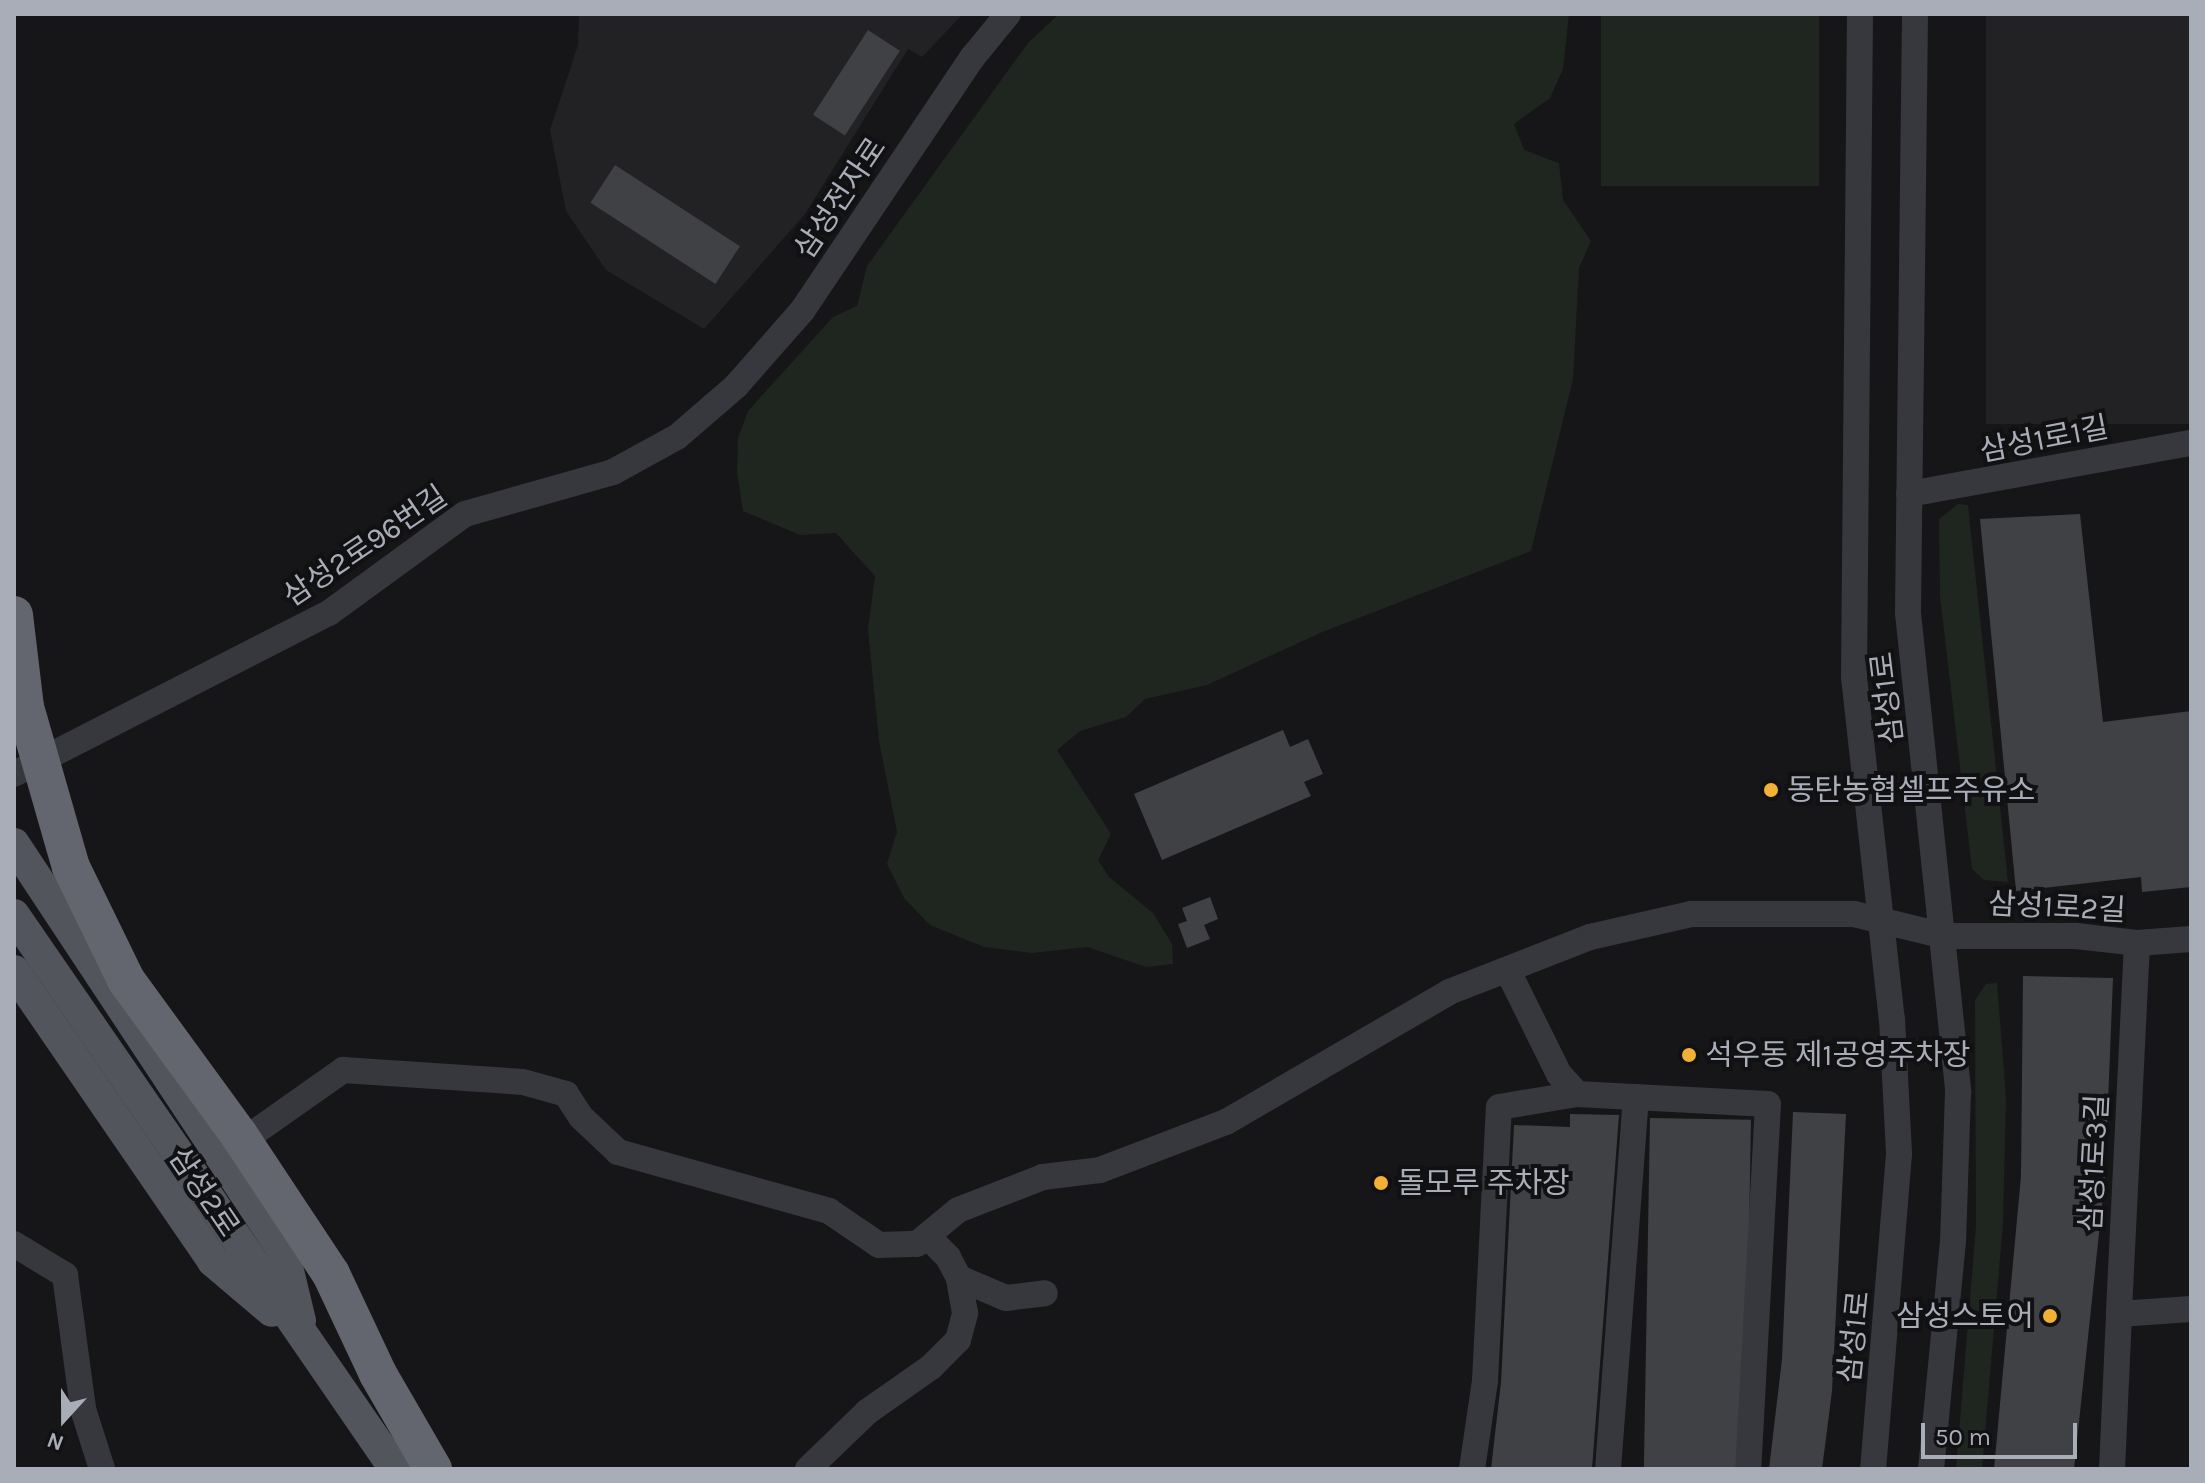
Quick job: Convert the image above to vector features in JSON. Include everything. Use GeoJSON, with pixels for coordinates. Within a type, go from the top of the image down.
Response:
{"type":"FeatureCollection","features":[{"type":"Feature","properties":{"kind":"highway"},"geometry":{"type":"LineString","coordinates":[[14,615],[25,707],[71,867],[126,980],[239,1135],[331,1274],[378,1374],[433,1469]]}},
{"type":"Feature","properties":{"kind":"main road"},"geometry":{"type":"LineString","coordinates":[[14,844],[283,1250],[304,1340]]}},
{"type":"Feature","properties":{"kind":"main road","name":"삼성2로"},"geometry":{"type":"LineString","coordinates":[[14,915],[395,1469]]}},
{"type":"Feature","properties":{"kind":"main road"},"geometry":{"type":"LineString","coordinates":[[16,976],[213,1261],[304,1340]]}},
{"type":"Feature","properties":{"kind":"street","name":"삼성전자로"},"geometry":{"type":"LineString","coordinates":[[711,406],[736,386],[802,311],[972,58],[1008,14]]}},
{"type":"Feature","properties":{"kind":"street","name":"삼성1로"},"geometry":{"type":"LineString","coordinates":[[1860,14],[1854,677],[1877,916],[1892,1019],[1899,1154],[1873,1469]]}},
{"type":"Feature","properties":{"kind":"street","name":"삼성1로"},"geometry":{"type":"LineString","coordinates":[[1915,14],[1908,613],[1932,932],[1957,1152],[1931,1469]]}},
{"type":"Feature","properties":{"kind":"street","name":"삼성2로96번길"},"geometry":{"type":"LineString","coordinates":[[14,774],[319,618],[465,514],[613,472],[677,437],[711,406]]}},
{"type":"Feature","properties":{"kind":"street","name":"삼성1로1길"},"geometry":{"type":"LineString","coordinates":[[1909,494],[2191,443]]}},
{"type":"Feature","properties":{"kind":"street","name":"삼성1로2길"},"geometry":{"type":"LineString","coordinates":[[927,1236],[958,1210],[1043,1177],[1100,1170],[1226,1122],[1449,992],[1509,973],[1590,937],[1691,914],[1877,916],[1932,932],[2076,936],[2137,943],[2191,939]]}},
{"type":"Feature","properties":{"kind":"street","name":"삼성1로3길"},"geometry":{"type":"LineString","coordinates":[[2112,1469],[2137,943]]}},
{"type":"Feature","properties":{"kind":"street"},"geometry":{"type":"LineString","coordinates":[[1509,973],[1559,1074],[1577,1094]]}},
{"type":"Feature","properties":{"kind":"street"},"geometry":{"type":"LineString","coordinates":[[251,1135],[343,1070],[523,1082],[566,1094],[581,1117],[618,1152],[771,1190],[829,1211],[879,1245],[917,1244],[927,1236],[948,1257],[959,1278],[965,1313],[958,1340],[931,1367],[867,1412],[808,1469]]}},
{"type":"Feature","properties":{"kind":"street"},"geometry":{"type":"LineString","coordinates":[[1472,1469],[1485,1381],[1499,1107],[1577,1094],[1768,1104],[1748,1469]]}},
{"type":"Feature","properties":{"kind":"street"},"geometry":{"type":"LineString","coordinates":[[1608,1469],[1636,1097]]}},
{"type":"Feature","properties":{"kind":"street"},"geometry":{"type":"LineString","coordinates":[[14,1244],[65,1275],[83,1409],[102,1469]]}},
{"type":"Feature","properties":{"kind":"street"},"geometry":{"type":"LineString","coordinates":[[959,1278],[1006,1298],[1045,1293]]}},
{"type":"Feature","properties":{"kind":"street"},"geometry":{"type":"LineString","coordinates":[[2119,1314],[2191,1309]]}},
{"type":"Feature","properties":{"kind":"shaded area"},"geometry":{"type":"Polygon","coordinates":[[[579,14],[963,14],[922,57],[908,49],[805,214],[704,329],[606,270],[566,211],[550,130],[578,45],[579,14]]]}},
{"type":"Feature","properties":{"kind":"shaded area"},"geometry":{"type":"Polygon","coordinates":[[[1059,14],[1569,14],[1563,69],[1550,98],[1514,124],[1524,150],[1559,163],[1563,200],[1591,241],[1579,268],[1573,379],[1531,551],[1320,633],[1207,685],[1145,699],[1126,717],[1080,731],[1057,750],[1111,834],[1098,860],[1109,877],[1153,913],[1172,944],[1173,964],[1146,967],[1087,947],[1032,953],[984,947],[930,925],[904,898],[887,864],[897,832],[879,741],[868,629],[875,576],[836,533],[800,535],[743,511],[737,472],[738,438],[748,411],[833,317],[857,306],[867,266],[1028,43],[1059,14]]]}},
{"type":"Feature","properties":{"kind":"shaded area"},"geometry":{"type":"Polygon","coordinates":[[[1601,14],[1819,14],[1819,186],[1601,186],[1601,14]]]}},
{"type":"Feature","properties":{"kind":"shaded area"},"geometry":{"type":"Polygon","coordinates":[[[1986,14],[2191,14],[2191,424],[1986,424],[1986,14]]]}},
{"type":"Feature","properties":{"kind":"shaded area"},"geometry":{"type":"Polygon","coordinates":[[[1958,504],[1968,505],[2008,882],[1984,880],[1972,869],[1940,596],[1939,519],[1958,504]]]}},
{"type":"Feature","properties":{"kind":"shaded area"},"geometry":{"type":"Polygon","coordinates":[[[1997,983],[2006,1097],[2003,1223],[1982,1469],[1956,1469],[1976,1226],[1975,1000],[1986,984],[1997,983]]]}},
{"type":"Feature","properties":{"kind":"building"},"geometry":{"type":"Polygon","coordinates":[[[868,30],[900,51],[845,135],[813,115],[868,30]]]}},
{"type":"Feature","properties":{"kind":"building"},"geometry":{"type":"Polygon","coordinates":[[[615,165],[740,246],[715,284],[590,203],[615,165]]]}},
{"type":"Feature","properties":{"kind":"building"},"geometry":{"type":"Polygon","coordinates":[[[2080,514],[2103,722],[2191,711],[2191,887],[2142,892],[2141,877],[2016,891],[1980,519],[2080,514]]]}},
{"type":"Feature","properties":{"kind":"building"},"geometry":{"type":"Polygon","coordinates":[[[1283,730],[1290,747],[1308,739],[1323,774],[1304,782],[1311,796],[1162,860],[1134,794],[1283,730]]]}},
{"type":"Feature","properties":{"kind":"building"},"geometry":{"type":"Polygon","coordinates":[[[1210,897],[1218,919],[1204,925],[1210,939],[1187,948],[1178,924],[1187,921],[1182,908],[1210,897]]]}},
{"type":"Feature","properties":{"kind":"building"},"geometry":{"type":"Polygon","coordinates":[[[2023,976],[2113,978],[2105,1177],[2074,1469],[1994,1469],[2021,1176],[2023,976]]]}},
{"type":"Feature","properties":{"kind":"building"},"geometry":{"type":"Polygon","coordinates":[[[1793,1112],[1846,1114],[1832,1391],[1822,1469],[1769,1469],[1782,1359],[1793,1112]]]}},
{"type":"Feature","properties":{"kind":"building"},"geometry":{"type":"Polygon","coordinates":[[[1570,1114],[1619,1115],[1592,1469],[1491,1469],[1501,1382],[1514,1125],[1570,1127],[1570,1114]]]}},
{"type":"Feature","properties":{"kind":"building"},"geometry":{"type":"Polygon","coordinates":[[[1650,1118],[1751,1120],[1745,1469],[1644,1469],[1650,1118]]]}},
{"type":"Feature","properties":{"kind":"place","name":"동탄농협셀프주유소"},"geometry":{"type":"Point","coordinates":[1771,790]}},
{"type":"Feature","properties":{"kind":"place","name":"석우동 제1공영주차장"},"geometry":{"type":"Point","coordinates":[1689,1055]}},
{"type":"Feature","properties":{"kind":"place","name":"돌모루 주차장"},"geometry":{"type":"Point","coordinates":[1381,1183]}},
{"type":"Feature","properties":{"kind":"place","name":"삼성스토어"},"geometry":{"type":"Point","coordinates":[2050,1316]}}]}
